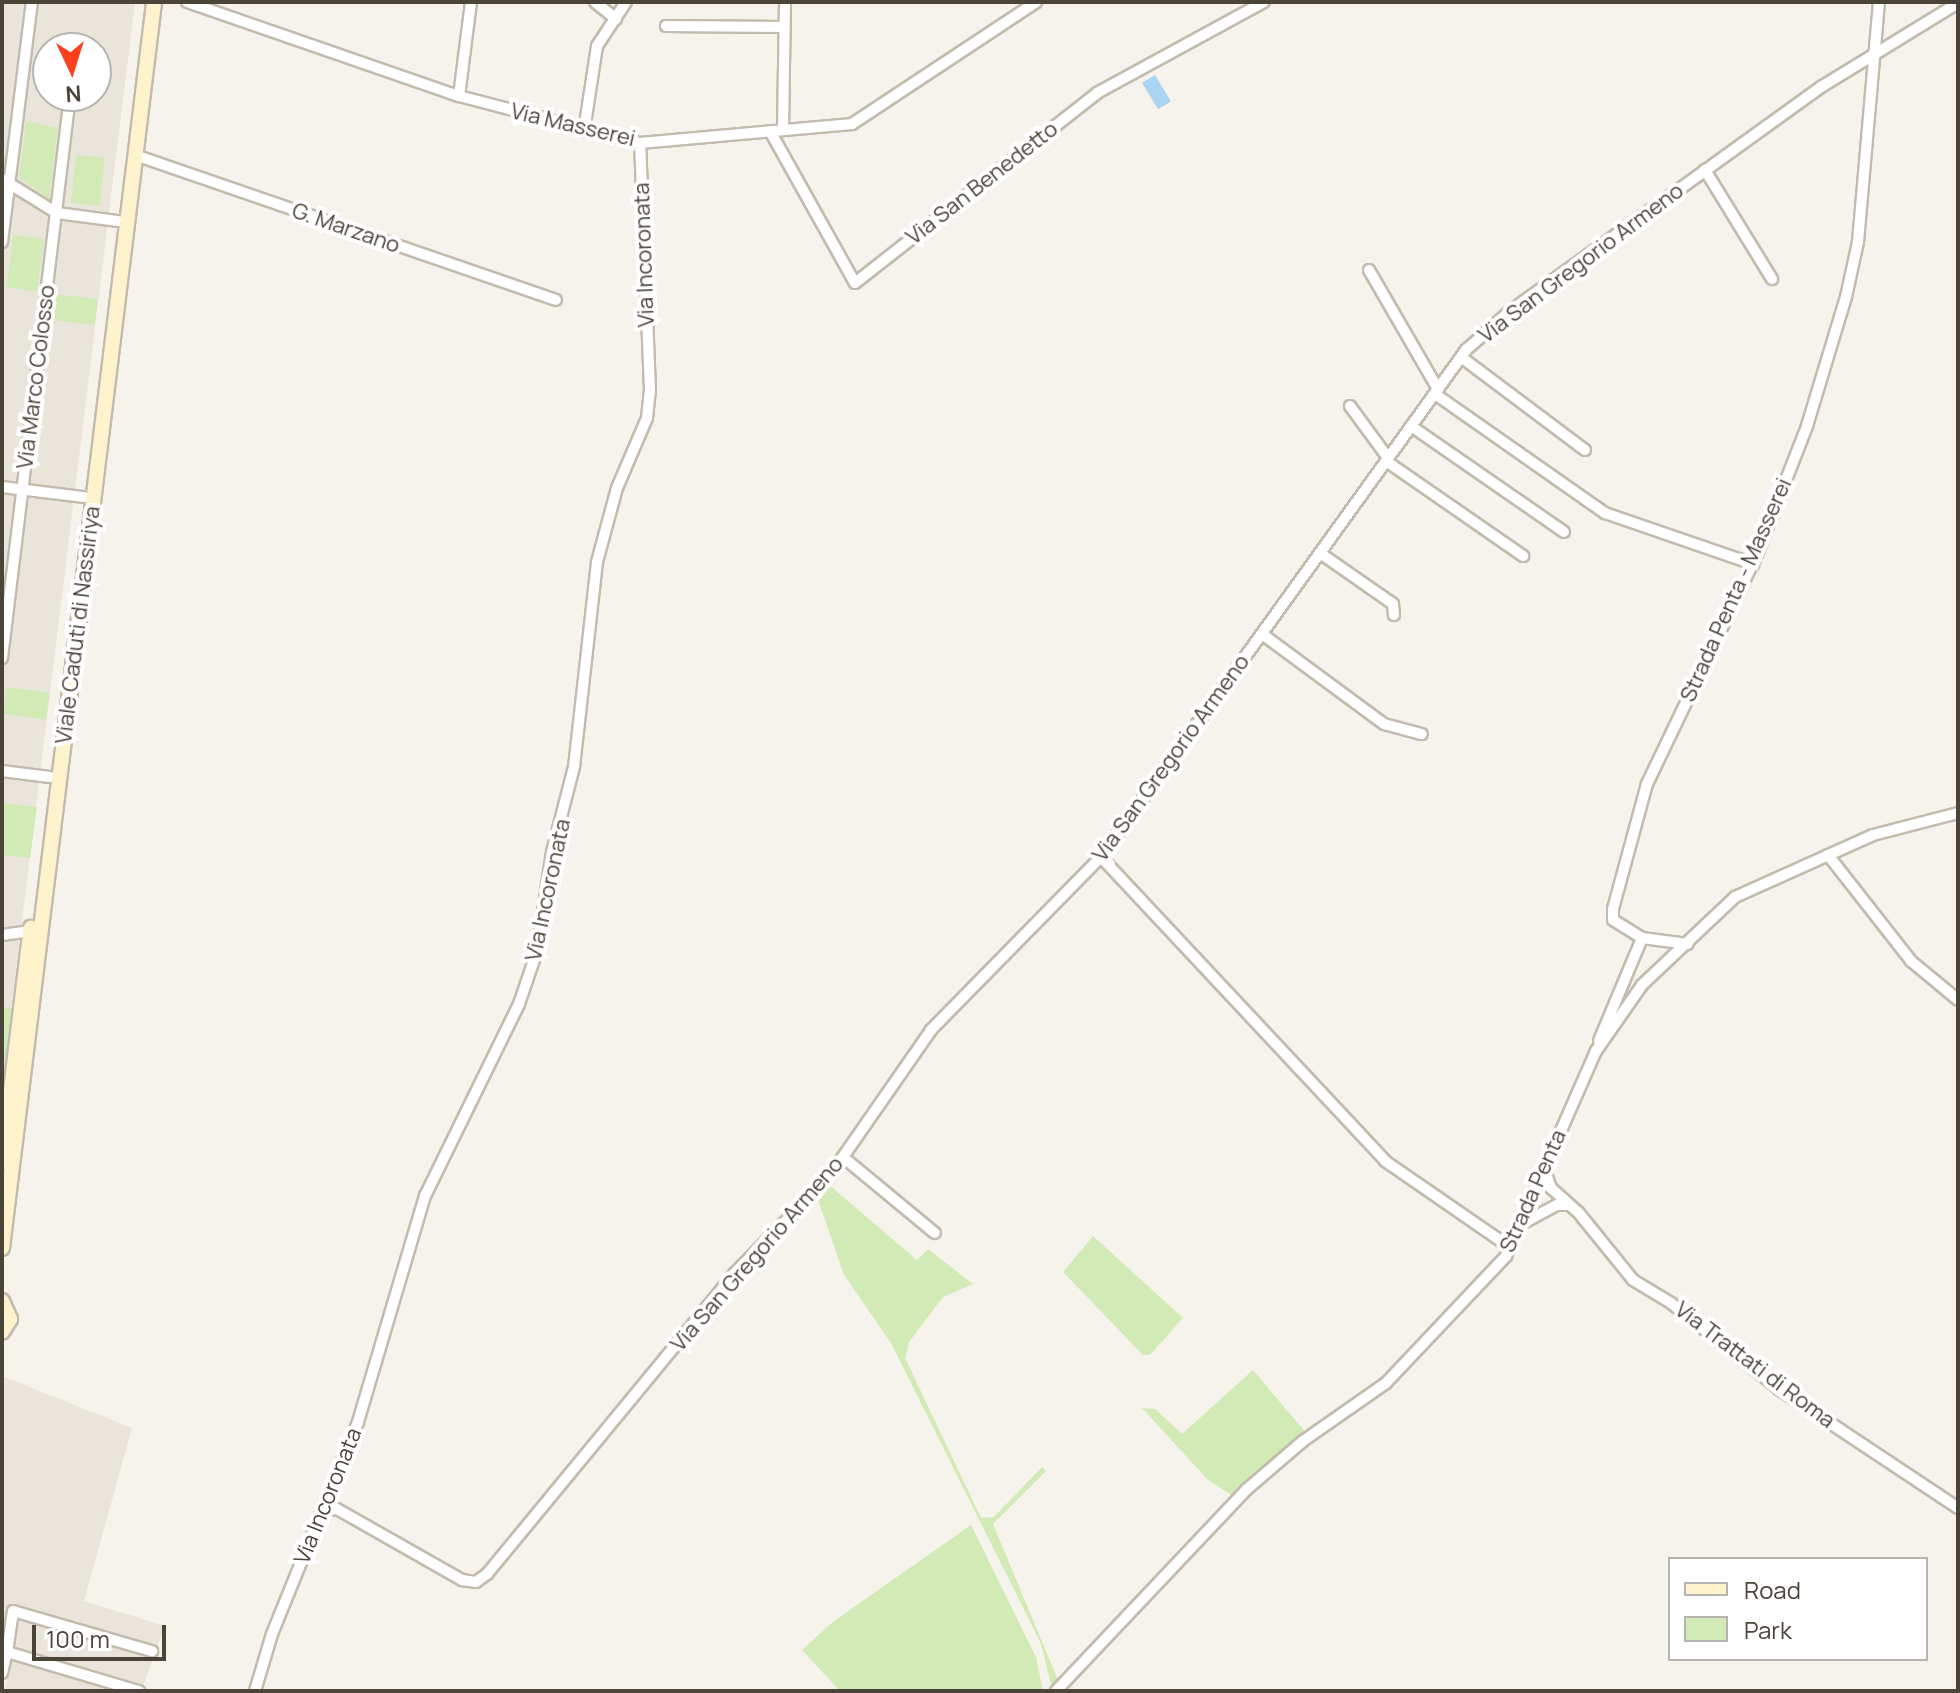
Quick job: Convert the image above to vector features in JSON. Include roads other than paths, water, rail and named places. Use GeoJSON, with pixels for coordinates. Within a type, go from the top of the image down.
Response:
{"type":"FeatureCollection","features":[{"type":"Feature","properties":{"kind":"main road","name":"Viale Caduti di Nassiriya"},"geometry":{"type":"LineString","coordinates":[[2,1163],[144,2]]}},
{"type":"Feature","properties":{"kind":"main road","name":"Viale Caduti di Nassiriya"},"geometry":{"type":"LineString","coordinates":[[2,1248],[154,2]]}},
{"type":"Feature","properties":{"kind":"main road"},"geometry":{"type":"LineString","coordinates":[[2,1301],[10,1319],[2,1332]]}},
{"type":"Feature","properties":{"kind":"street"},"geometry":{"type":"LineString","coordinates":[[2,242],[5,181],[32,2]]}},
{"type":"Feature","properties":{"kind":"street","name":"Via Masserei"},"geometry":{"type":"LineString","coordinates":[[187,2],[459,96],[584,131],[640,143],[852,124],[1036,2]]}},
{"type":"Feature","properties":{"kind":"street"},"geometry":{"type":"LineString","coordinates":[[459,96],[471,2]]}},
{"type":"Feature","properties":{"kind":"street"},"geometry":{"type":"LineString","coordinates":[[595,2],[616,19]]}},
{"type":"Feature","properties":{"kind":"street"},"geometry":{"type":"LineString","coordinates":[[584,131],[597,46],[626,2]]}},
{"type":"Feature","properties":{"kind":"street"},"geometry":{"type":"LineString","coordinates":[[783,130],[785,2]]}},
{"type":"Feature","properties":{"kind":"street","name":"Via San Benedetto"},"geometry":{"type":"LineString","coordinates":[[770,131],[855,283],[1097,93],[1264,2]]}},
{"type":"Feature","properties":{"kind":"street","name":"Strada Penta - Masserei"},"geometry":{"type":"LineString","coordinates":[[1642,938],[1613,920],[1613,909],[1647,784],[1753,564],[1807,426],[1846,297],[1858,242],[1879,2]]}},
{"type":"Feature","properties":{"kind":"street","name":"Via San Gregorio Armeno"},"geometry":{"type":"LineString","coordinates":[[324,1510],[337,1509],[462,1580],[476,1582],[597,1444],[734,1274],[843,1157],[931,1030],[1101,857],[1461,357],[1509,312],[1705,170],[1874,54],[1958,3]]}},
{"type":"Feature","properties":{"kind":"street"},"geometry":{"type":"LineString","coordinates":[[666,26],[784,27]]}},
{"type":"Feature","properties":{"kind":"street","name":"Via Marco Colosso"},"geometry":{"type":"LineString","coordinates":[[2,658],[68,112]]}},
{"type":"Feature","properties":{"kind":"street","name":"Via Incoronata"},"geometry":{"type":"LineString","coordinates":[[255,1691],[272,1634],[358,1422],[425,1196],[519,1004],[537,951],[552,852],[576,753],[585,634],[597,562],[617,488],[647,418],[650,390],[640,143]]}},
{"type":"Feature","properties":{"kind":"street","name":"G. Marzano"},"geometry":{"type":"LineString","coordinates":[[135,155],[556,300]]}},
{"type":"Feature","properties":{"kind":"street"},"geometry":{"type":"LineString","coordinates":[[1705,170],[1772,279]]}},
{"type":"Feature","properties":{"kind":"street"},"geometry":{"type":"LineString","coordinates":[[5,181],[57,213],[118,221]]}},
{"type":"Feature","properties":{"kind":"street"},"geometry":{"type":"LineString","coordinates":[[1369,270],[1436,391],[1605,513],[1753,564]]}},
{"type":"Feature","properties":{"kind":"street"},"geometry":{"type":"LineString","coordinates":[[1461,357],[1585,450]]}},
{"type":"Feature","properties":{"kind":"street"},"geometry":{"type":"LineString","coordinates":[[1350,406],[1387,460],[1523,556]]}},
{"type":"Feature","properties":{"kind":"street"},"geometry":{"type":"LineString","coordinates":[[1411,426],[1564,532]]}},
{"type":"Feature","properties":{"kind":"street"},"geometry":{"type":"LineString","coordinates":[[2,487],[84,497]]}},
{"type":"Feature","properties":{"kind":"street"},"geometry":{"type":"LineString","coordinates":[[1320,553],[1393,604],[1394,615]]}},
{"type":"Feature","properties":{"kind":"street"},"geometry":{"type":"LineString","coordinates":[[1262,634],[1384,724],[1422,734]]}},
{"type":"Feature","properties":{"kind":"street"},"geometry":{"type":"LineString","coordinates":[[2,771],[50,777]]}},
{"type":"Feature","properties":{"kind":"street","name":"Strada Penta"},"geometry":{"type":"LineString","coordinates":[[1056,1691],[1246,1490],[1303,1441],[1386,1383],[1511,1248],[1596,1051],[1642,985],[1735,897],[1873,835],[1958,813]]}},
{"type":"Feature","properties":{"kind":"street"},"geometry":{"type":"LineString","coordinates":[[1828,855],[1911,961],[1958,1000]]}},
{"type":"Feature","properties":{"kind":"street"},"geometry":{"type":"LineString","coordinates":[[1101,857],[1385,1161],[1511,1248]]}},
{"type":"Feature","properties":{"kind":"street"},"geometry":{"type":"LineString","coordinates":[[2,935],[31,931]]}},
{"type":"Feature","properties":{"kind":"street"},"geometry":{"type":"LineString","coordinates":[[1596,1051],[1642,938],[1688,944]]}},
{"type":"Feature","properties":{"kind":"street"},"geometry":{"type":"LineString","coordinates":[[843,1157],[935,1233]]}},
{"type":"Feature","properties":{"kind":"street","name":"Via Trattati di Roma"},"geometry":{"type":"LineString","coordinates":[[1544,1167],[1551,1188],[1633,1280],[1671,1303],[1779,1389],[1958,1508]]}},
{"type":"Feature","properties":{"kind":"street"},"geometry":{"type":"LineString","coordinates":[[1522,1224],[1557,1205],[1568,1205]]}},
{"type":"Feature","properties":{"kind":"street"},"geometry":{"type":"LineString","coordinates":[[2,1673],[13,1611],[152,1651]]}},
{"type":"Feature","properties":{"kind":"street"},"geometry":{"type":"LineString","coordinates":[[7,1652],[139,1691]]}},
{"type":"Feature","properties":{"kind":"water"},"geometry":{"type":"Polygon","coordinates":[[[1155,75],[1171,102],[1158,109],[1142,83],[1155,75]]]}}]}
